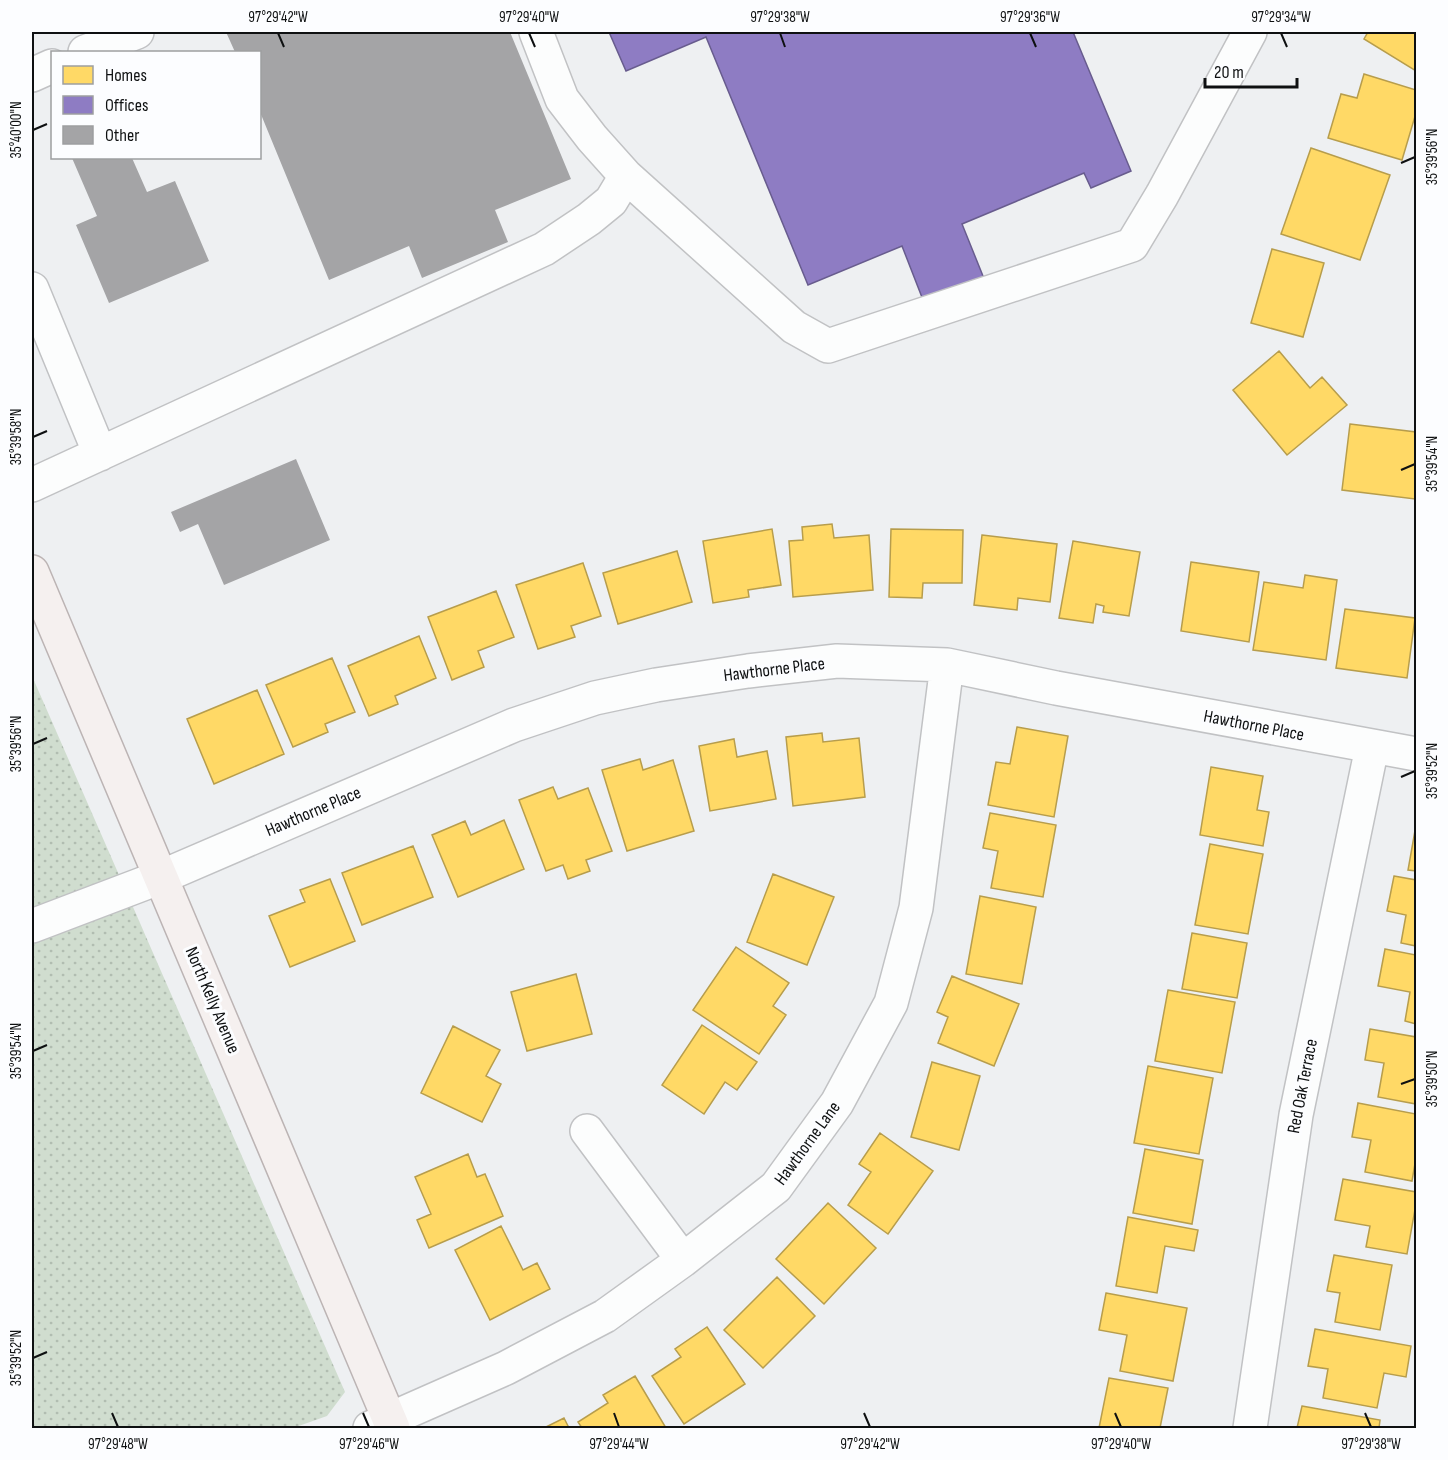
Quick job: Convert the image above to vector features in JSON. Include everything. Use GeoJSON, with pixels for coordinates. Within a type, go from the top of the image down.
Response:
{"type":"FeatureCollection","features":[{"type":"Feature","properties":{"kind":"main road","name":"North Kelly Avenue"},"geometry":{"type":"LineString","coordinates":[[32,572],[161,876],[384,1426]]}},
{"type":"Feature","properties":{"kind":"street"},"geometry":{"type":"LineString","coordinates":[[88,51],[137,32]]}},
{"type":"Feature","properties":{"kind":"street"},"geometry":{"type":"LineString","coordinates":[[536,32],[562,99],[591,138],[626,176],[794,327],[828,346],[1132,245],[1250,32]]}},
{"type":"Feature","properties":{"kind":"street"},"geometry":{"type":"LineString","coordinates":[[32,75],[51,66]]}},
{"type":"Feature","properties":{"kind":"street"},"geometry":{"type":"LineString","coordinates":[[32,485],[544,249],[589,219],[611,201],[626,176]]}},
{"type":"Feature","properties":{"kind":"street"},"geometry":{"type":"LineString","coordinates":[[32,290],[100,454]]}},
{"type":"Feature","properties":{"kind":"street","name":"Hawthorne Place"},"geometry":{"type":"LineString","coordinates":[[32,926],[161,876],[514,725],[595,698],[656,685],[748,670],[837,662],[947,665],[1056,688],[1416,754]]}},
{"type":"Feature","properties":{"kind":"street","name":"Hawthorne Lane"},"geometry":{"type":"LineString","coordinates":[[384,1426],[506,1368],[605,1316],[683,1260],[776,1187],[837,1104],[891,1003],[916,908],[947,665]]}},
{"type":"Feature","properties":{"kind":"street","name":"Red Oak Terrace"},"geometry":{"type":"LineString","coordinates":[[1250,1428],[1296,1115],[1372,747]]}},
{"type":"Feature","properties":{"kind":"street"},"geometry":{"type":"LineString","coordinates":[[587,1131],[683,1260]]}},
{"type":"Feature","properties":{"kind":"green space"},"geometry":{"type":"Polygon","coordinates":[[[32,676],[345,1392],[327,1416],[293,1428],[32,1428],[32,676]]]}},
{"type":"Feature","properties":{"kind":"building: Homes"},"geometry":{"type":"Polygon","coordinates":[[[1368,32],[1416,32],[1416,71],[1364,39],[1368,32]]]}},
{"type":"Feature","properties":{"kind":"building: Homes"},"geometry":{"type":"Polygon","coordinates":[[[1364,74],[1416,90],[1416,113],[1402,160],[1328,138],[1341,94],[1357,98],[1364,74]]]}},
{"type":"Feature","properties":{"kind":"building: Homes"},"geometry":{"type":"Polygon","coordinates":[[[1311,148],[1390,175],[1360,260],[1281,234],[1311,148]]]}},
{"type":"Feature","properties":{"kind":"building: Homes"},"geometry":{"type":"Polygon","coordinates":[[[1272,249],[1324,263],[1303,337],[1251,323],[1272,249]]]}},
{"type":"Feature","properties":{"kind":"building: Homes"},"geometry":{"type":"Polygon","coordinates":[[[1279,351],[1310,388],[1322,377],[1347,405],[1287,455],[1233,390],[1279,351]]]}},
{"type":"Feature","properties":{"kind":"building: Homes"},"geometry":{"type":"Polygon","coordinates":[[[1350,424],[1416,432],[1415,499],[1342,490],[1350,424]]]}},
{"type":"Feature","properties":{"kind":"building: Homes"},"geometry":{"type":"Polygon","coordinates":[[[832,524],[834,538],[869,535],[873,590],[793,597],[789,541],[803,540],[802,527],[832,524]]]}},
{"type":"Feature","properties":{"kind":"building: Homes"},"geometry":{"type":"Polygon","coordinates":[[[772,529],[781,585],[748,590],[749,597],[713,603],[703,541],[772,529]]]}},
{"type":"Feature","properties":{"kind":"building: Homes"},"geometry":{"type":"Polygon","coordinates":[[[891,529],[963,530],[962,583],[923,583],[922,598],[889,597],[891,529]]]}},
{"type":"Feature","properties":{"kind":"building: Homes"},"geometry":{"type":"Polygon","coordinates":[[[982,535],[1057,544],[1050,602],[1018,598],[1017,610],[974,605],[982,535]]]}},
{"type":"Feature","properties":{"kind":"building: Homes"},"geometry":{"type":"Polygon","coordinates":[[[1073,541],[1140,552],[1129,616],[1103,612],[1104,606],[1096,604],[1093,623],[1059,618],[1073,541]]]}},
{"type":"Feature","properties":{"kind":"building: Homes"},"geometry":{"type":"Polygon","coordinates":[[[677,551],[692,602],[618,624],[603,573],[677,551]]]}},
{"type":"Feature","properties":{"kind":"building: Homes"},"geometry":{"type":"Polygon","coordinates":[[[1191,562],[1259,572],[1249,642],[1181,631],[1191,562]]]}},
{"type":"Feature","properties":{"kind":"building: Homes"},"geometry":{"type":"Polygon","coordinates":[[[583,563],[601,616],[571,626],[575,637],[538,649],[516,585],[583,563]]]}},
{"type":"Feature","properties":{"kind":"building: Homes"},"geometry":{"type":"Polygon","coordinates":[[[1305,575],[1337,580],[1326,660],[1253,650],[1264,582],[1303,588],[1305,575]]]}},
{"type":"Feature","properties":{"kind":"building: Homes"},"geometry":{"type":"Polygon","coordinates":[[[496,591],[514,637],[478,651],[484,667],[452,680],[428,617],[496,591]]]}},
{"type":"Feature","properties":{"kind":"building: Homes"},"geometry":{"type":"Polygon","coordinates":[[[1345,609],[1415,618],[1407,678],[1336,668],[1345,609]]]}},
{"type":"Feature","properties":{"kind":"building: Homes"},"geometry":{"type":"Polygon","coordinates":[[[419,636],[436,678],[395,696],[398,704],[369,716],[348,666],[419,636]]]}},
{"type":"Feature","properties":{"kind":"building: Homes"},"geometry":{"type":"Polygon","coordinates":[[[332,658],[355,712],[325,724],[328,732],[293,747],[266,685],[332,658]]]}},
{"type":"Feature","properties":{"kind":"building: Homes"},"geometry":{"type":"Polygon","coordinates":[[[257,690],[284,754],[214,784],[187,719],[257,690]]]}},
{"type":"Feature","properties":{"kind":"building: Homes"},"geometry":{"type":"Polygon","coordinates":[[[1017,727],[1068,736],[1054,817],[988,805],[996,762],[1010,764],[1017,727]]]}},
{"type":"Feature","properties":{"kind":"building: Homes"},"geometry":{"type":"Polygon","coordinates":[[[822,733],[823,742],[859,738],[865,797],[793,806],[786,737],[822,733]]]}},
{"type":"Feature","properties":{"kind":"building: Homes"},"geometry":{"type":"Polygon","coordinates":[[[734,739],[737,757],[767,751],[776,799],[710,811],[699,746],[734,739]]]}},
{"type":"Feature","properties":{"kind":"building: Homes"},"geometry":{"type":"Polygon","coordinates":[[[640,759],[643,770],[673,760],[694,831],[627,851],[602,770],[640,759]]]}},
{"type":"Feature","properties":{"kind":"building: Homes"},"geometry":{"type":"Polygon","coordinates":[[[1211,767],[1263,776],[1257,810],[1269,812],[1263,846],[1200,835],[1211,767]]]}},
{"type":"Feature","properties":{"kind":"building: Homes"},"geometry":{"type":"Polygon","coordinates":[[[553,787],[558,799],[588,788],[612,851],[586,860],[590,871],[568,879],[563,865],[546,871],[519,800],[553,787]]]}},
{"type":"Feature","properties":{"kind":"building: Homes"},"geometry":{"type":"Polygon","coordinates":[[[990,813],[1056,825],[1043,897],[991,888],[998,851],[983,848],[990,813]]]}},
{"type":"Feature","properties":{"kind":"building: Homes"},"geometry":{"type":"Polygon","coordinates":[[[504,820],[524,869],[458,897],[432,835],[465,821],[471,835],[504,820]]]}},
{"type":"Feature","properties":{"kind":"building: Homes"},"geometry":{"type":"Polygon","coordinates":[[[1416,825],[1416,871],[1408,870],[1416,825]]]}},
{"type":"Feature","properties":{"kind":"building: Homes"},"geometry":{"type":"Polygon","coordinates":[[[1210,844],[1263,854],[1248,934],[1195,925],[1210,844]]]}},
{"type":"Feature","properties":{"kind":"building: Homes"},"geometry":{"type":"Polygon","coordinates":[[[413,846],[433,897],[362,925],[342,873],[413,846]]]}},
{"type":"Feature","properties":{"kind":"building: Homes"},"geometry":{"type":"Polygon","coordinates":[[[773,874],[834,897],[807,965],[747,942],[773,874]]]}},
{"type":"Feature","properties":{"kind":"building: Homes"},"geometry":{"type":"Polygon","coordinates":[[[1394,876],[1416,880],[1416,946],[1401,943],[1406,915],[1387,911],[1394,876]]]}},
{"type":"Feature","properties":{"kind":"building: Homes"},"geometry":{"type":"Polygon","coordinates":[[[330,879],[355,941],[290,967],[269,916],[305,902],[300,890],[330,879]]]}},
{"type":"Feature","properties":{"kind":"building: Homes"},"geometry":{"type":"Polygon","coordinates":[[[980,896],[1036,907],[1022,984],[966,974],[980,896]]]}},
{"type":"Feature","properties":{"kind":"building: Homes"},"geometry":{"type":"Polygon","coordinates":[[[1192,933],[1247,943],[1237,998],[1182,989],[1192,933]]]}},
{"type":"Feature","properties":{"kind":"building: Homes"},"geometry":{"type":"Polygon","coordinates":[[[736,947],[789,983],[773,1006],[786,1015],[759,1054],[693,1010],[736,947]]]}},
{"type":"Feature","properties":{"kind":"building: Homes"},"geometry":{"type":"Polygon","coordinates":[[[1385,949],[1416,955],[1416,1024],[1405,1021],[1410,992],[1378,986],[1385,949]]]}},
{"type":"Feature","properties":{"kind":"building: Homes"},"geometry":{"type":"Polygon","coordinates":[[[576,974],[592,1034],[527,1051],[511,992],[576,974]]]}},
{"type":"Feature","properties":{"kind":"building: Homes"},"geometry":{"type":"Polygon","coordinates":[[[952,976],[1019,1004],[994,1066],[938,1043],[948,1017],[937,1012],[952,976]]]}},
{"type":"Feature","properties":{"kind":"building: Homes"},"geometry":{"type":"Polygon","coordinates":[[[1168,990],[1235,1002],[1222,1073],[1155,1061],[1168,990]]]}},
{"type":"Feature","properties":{"kind":"building: Homes"},"geometry":{"type":"Polygon","coordinates":[[[702,1025],[757,1062],[737,1090],[725,1082],[704,1114],[662,1085],[702,1025]]]}},
{"type":"Feature","properties":{"kind":"building: Homes"},"geometry":{"type":"Polygon","coordinates":[[[453,1026],[500,1050],[486,1076],[501,1084],[482,1122],[421,1093],[453,1026]]]}},
{"type":"Feature","properties":{"kind":"building: Homes"},"geometry":{"type":"Polygon","coordinates":[[[1370,1029],[1416,1037],[1416,1104],[1378,1097],[1384,1063],[1365,1060],[1370,1029]]]}},
{"type":"Feature","properties":{"kind":"building: Homes"},"geometry":{"type":"Polygon","coordinates":[[[932,1062],[980,1076],[959,1150],[911,1137],[932,1062]]]}},
{"type":"Feature","properties":{"kind":"building: Homes"},"geometry":{"type":"Polygon","coordinates":[[[1148,1066],[1213,1078],[1199,1154],[1134,1143],[1148,1066]]]}},
{"type":"Feature","properties":{"kind":"building: Homes"},"geometry":{"type":"Polygon","coordinates":[[[1358,1103],[1416,1114],[1416,1158],[1412,1181],[1365,1172],[1371,1140],[1352,1137],[1358,1103]]]}},
{"type":"Feature","properties":{"kind":"building: Homes"},"geometry":{"type":"Polygon","coordinates":[[[880,1133],[933,1171],[888,1234],[848,1205],[871,1172],[859,1164],[880,1133]]]}},
{"type":"Feature","properties":{"kind":"building: Homes"},"geometry":{"type":"Polygon","coordinates":[[[1145,1149],[1203,1160],[1192,1224],[1133,1213],[1145,1149]]]}},
{"type":"Feature","properties":{"kind":"building: Homes"},"geometry":{"type":"Polygon","coordinates":[[[468,1154],[477,1177],[485,1174],[503,1216],[429,1248],[417,1220],[431,1214],[415,1177],[468,1154]]]}},
{"type":"Feature","properties":{"kind":"building: Homes"},"geometry":{"type":"Polygon","coordinates":[[[1343,1179],[1416,1192],[1407,1254],[1366,1247],[1370,1226],[1335,1220],[1343,1179]]]}},
{"type":"Feature","properties":{"kind":"building: Homes"},"geometry":{"type":"Polygon","coordinates":[[[828,1203],[876,1248],[824,1304],[776,1259],[828,1203]]]}},
{"type":"Feature","properties":{"kind":"building: Homes"},"geometry":{"type":"Polygon","coordinates":[[[1128,1217],[1198,1230],[1194,1251],[1165,1246],[1157,1293],[1116,1286],[1128,1217]]]}},
{"type":"Feature","properties":{"kind":"building: Homes"},"geometry":{"type":"Polygon","coordinates":[[[501,1226],[523,1270],[537,1263],[550,1289],[490,1320],[455,1250],[501,1226]]]}},
{"type":"Feature","properties":{"kind":"building: Homes"},"geometry":{"type":"Polygon","coordinates":[[[1334,1255],[1392,1265],[1380,1330],[1335,1322],[1340,1293],[1327,1291],[1334,1255]]]}},
{"type":"Feature","properties":{"kind":"building: Homes"},"geometry":{"type":"Polygon","coordinates":[[[777,1277],[815,1316],[763,1368],[724,1330],[777,1277]]]}},
{"type":"Feature","properties":{"kind":"building: Homes"},"geometry":{"type":"Polygon","coordinates":[[[1106,1293],[1187,1308],[1173,1381],[1120,1371],[1127,1335],[1099,1330],[1106,1293]]]}},
{"type":"Feature","properties":{"kind":"building: Homes"},"geometry":{"type":"Polygon","coordinates":[[[707,1327],[745,1384],[684,1424],[652,1376],[681,1357],[675,1349],[707,1327]]]}},
{"type":"Feature","properties":{"kind":"building: Homes"},"geometry":{"type":"Polygon","coordinates":[[[1315,1329],[1411,1346],[1406,1377],[1384,1373],[1377,1408],[1323,1398],[1328,1369],[1308,1366],[1315,1329]]]}},
{"type":"Feature","properties":{"kind":"building: Homes"},"geometry":{"type":"Polygon","coordinates":[[[635,1376],[666,1428],[582,1428],[578,1422],[608,1403],[603,1395],[635,1376]]]}},
{"type":"Feature","properties":{"kind":"building: Homes"},"geometry":{"type":"Polygon","coordinates":[[[1109,1378],[1168,1388],[1160,1428],[1099,1428],[1109,1378]]]}},
{"type":"Feature","properties":{"kind":"building: Homes"},"geometry":{"type":"Polygon","coordinates":[[[1302,1406],[1380,1420],[1379,1428],[1297,1428],[1302,1406]]]}},
{"type":"Feature","properties":{"kind":"building: Homes"},"geometry":{"type":"Polygon","coordinates":[[[564,1418],[569,1428],[544,1428],[564,1418]]]}},
{"type":"Feature","properties":{"kind":"building: Offices"},"geometry":{"type":"Polygon","coordinates":[[[609,32],[1073,32],[1131,171],[1091,188],[1084,173],[962,224],[985,281],[925,305],[902,246],[808,285],[706,37],[626,71],[609,32]]]}},
{"type":"Feature","properties":{"kind":"building: Other"},"geometry":{"type":"Polygon","coordinates":[[[226,32],[510,32],[571,179],[495,210],[508,242],[422,278],[409,246],[329,280],[261,114],[261,51],[235,51],[226,32]]]}},
{"type":"Feature","properties":{"kind":"building: Other"},"geometry":{"type":"Polygon","coordinates":[[[72,159],[132,159],[147,192],[175,181],[209,261],[109,303],[76,225],[97,216],[72,159]]]}},
{"type":"Feature","properties":{"kind":"building: Other"},"geometry":{"type":"Polygon","coordinates":[[[296,459],[330,540],[224,585],[198,524],[180,532],[171,512],[296,459]]]}}]}
